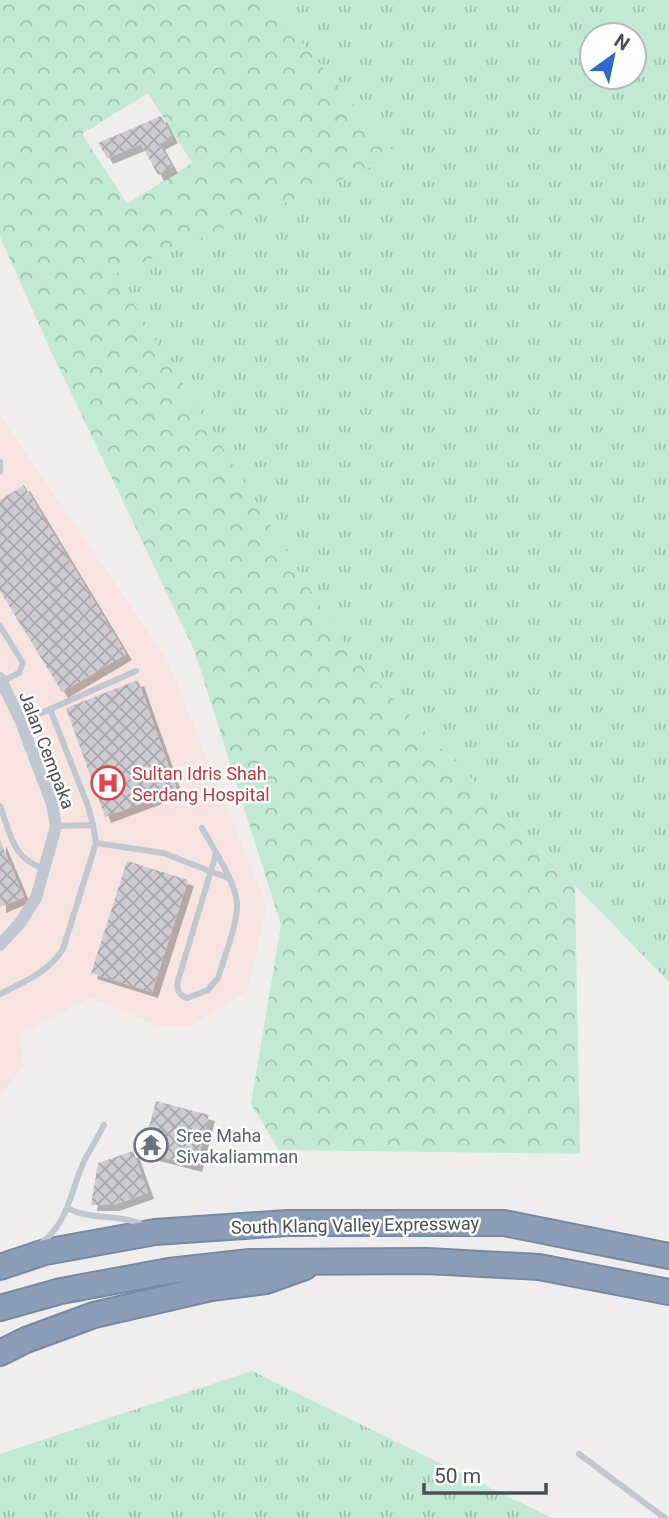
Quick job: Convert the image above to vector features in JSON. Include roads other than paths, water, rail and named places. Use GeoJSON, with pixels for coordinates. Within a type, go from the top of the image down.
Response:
{"type":"FeatureCollection","features":[{"type":"Feature","properties":{"kind":"highway","name":"South Klang Valley Expressway"},"geometry":{"type":"LineString","coordinates":[[7,1265],[45,1252],[155,1232],[288,1223],[505,1223],[669,1256]]}},
{"type":"Feature","properties":{"kind":"highway"},"geometry":{"type":"LineString","coordinates":[[0,1353],[26,1340],[94,1315],[211,1288],[266,1282],[322,1261]]}},
{"type":"Feature","properties":{"kind":"highway","name":"South Klang Valley Expressway"},"geometry":{"type":"LineString","coordinates":[[0,1308],[61,1291],[169,1270],[250,1262],[427,1261],[539,1267],[669,1292]]}},
{"type":"Feature","properties":{"kind":"street","name":"Jalan Cempaka"},"geometry":{"type":"LineString","coordinates":[[0,945],[20,923],[36,898],[57,826],[52,804],[21,722],[1,680]]}},
{"type":"Feature","properties":{"kind":"lane"},"geometry":{"type":"LineString","coordinates":[[0,462],[0,472]]}},
{"type":"Feature","properties":{"kind":"lane"},"geometry":{"type":"LineString","coordinates":[[0,626],[23,663],[19,673],[1,680]]}},
{"type":"Feature","properties":{"kind":"lane"},"geometry":{"type":"LineString","coordinates":[[21,722],[136,671]]}},
{"type":"Feature","properties":{"kind":"lane"},"geometry":{"type":"LineString","coordinates":[[0,994],[43,971],[55,961],[64,948],[96,843],[88,806],[50,709]]}},
{"type":"Feature","properties":{"kind":"lane"},"geometry":{"type":"LineString","coordinates":[[0,806],[18,853],[30,865],[44,870]]}},
{"type":"Feature","properties":{"kind":"lane"},"geometry":{"type":"LineString","coordinates":[[57,826],[93,825]]}},
{"type":"Feature","properties":{"kind":"lane"},"geometry":{"type":"LineString","coordinates":[[202,828],[216,854],[228,878],[235,895],[236,914],[218,978],[208,990],[187,998],[182,996],[177,984],[216,854]]}},
{"type":"Feature","properties":{"kind":"lane"},"geometry":{"type":"LineString","coordinates":[[96,843],[163,853],[228,878]]}},
{"type":"Feature","properties":{"kind":"lane"},"geometry":{"type":"LineString","coordinates":[[7,1265],[43,1242],[69,1209],[85,1160],[104,1125]]}},
{"type":"Feature","properties":{"kind":"lane"},"geometry":{"type":"LineString","coordinates":[[69,1209],[82,1215],[126,1219],[155,1232]]}},
{"type":"Feature","properties":{"kind":"lane"},"geometry":{"type":"LineString","coordinates":[[579,1454],[665,1518]]}},
{"type":"Feature","properties":{"kind":"place","name":"Sultan Idris Shah Serdang Hospital"},"geometry":{"type":"Point","coordinates":[108,783]}},
{"type":"Feature","properties":{"kind":"place","name":"Sree Maha Sivakaliamman"},"geometry":{"type":"Point","coordinates":[151,1145]}}]}
